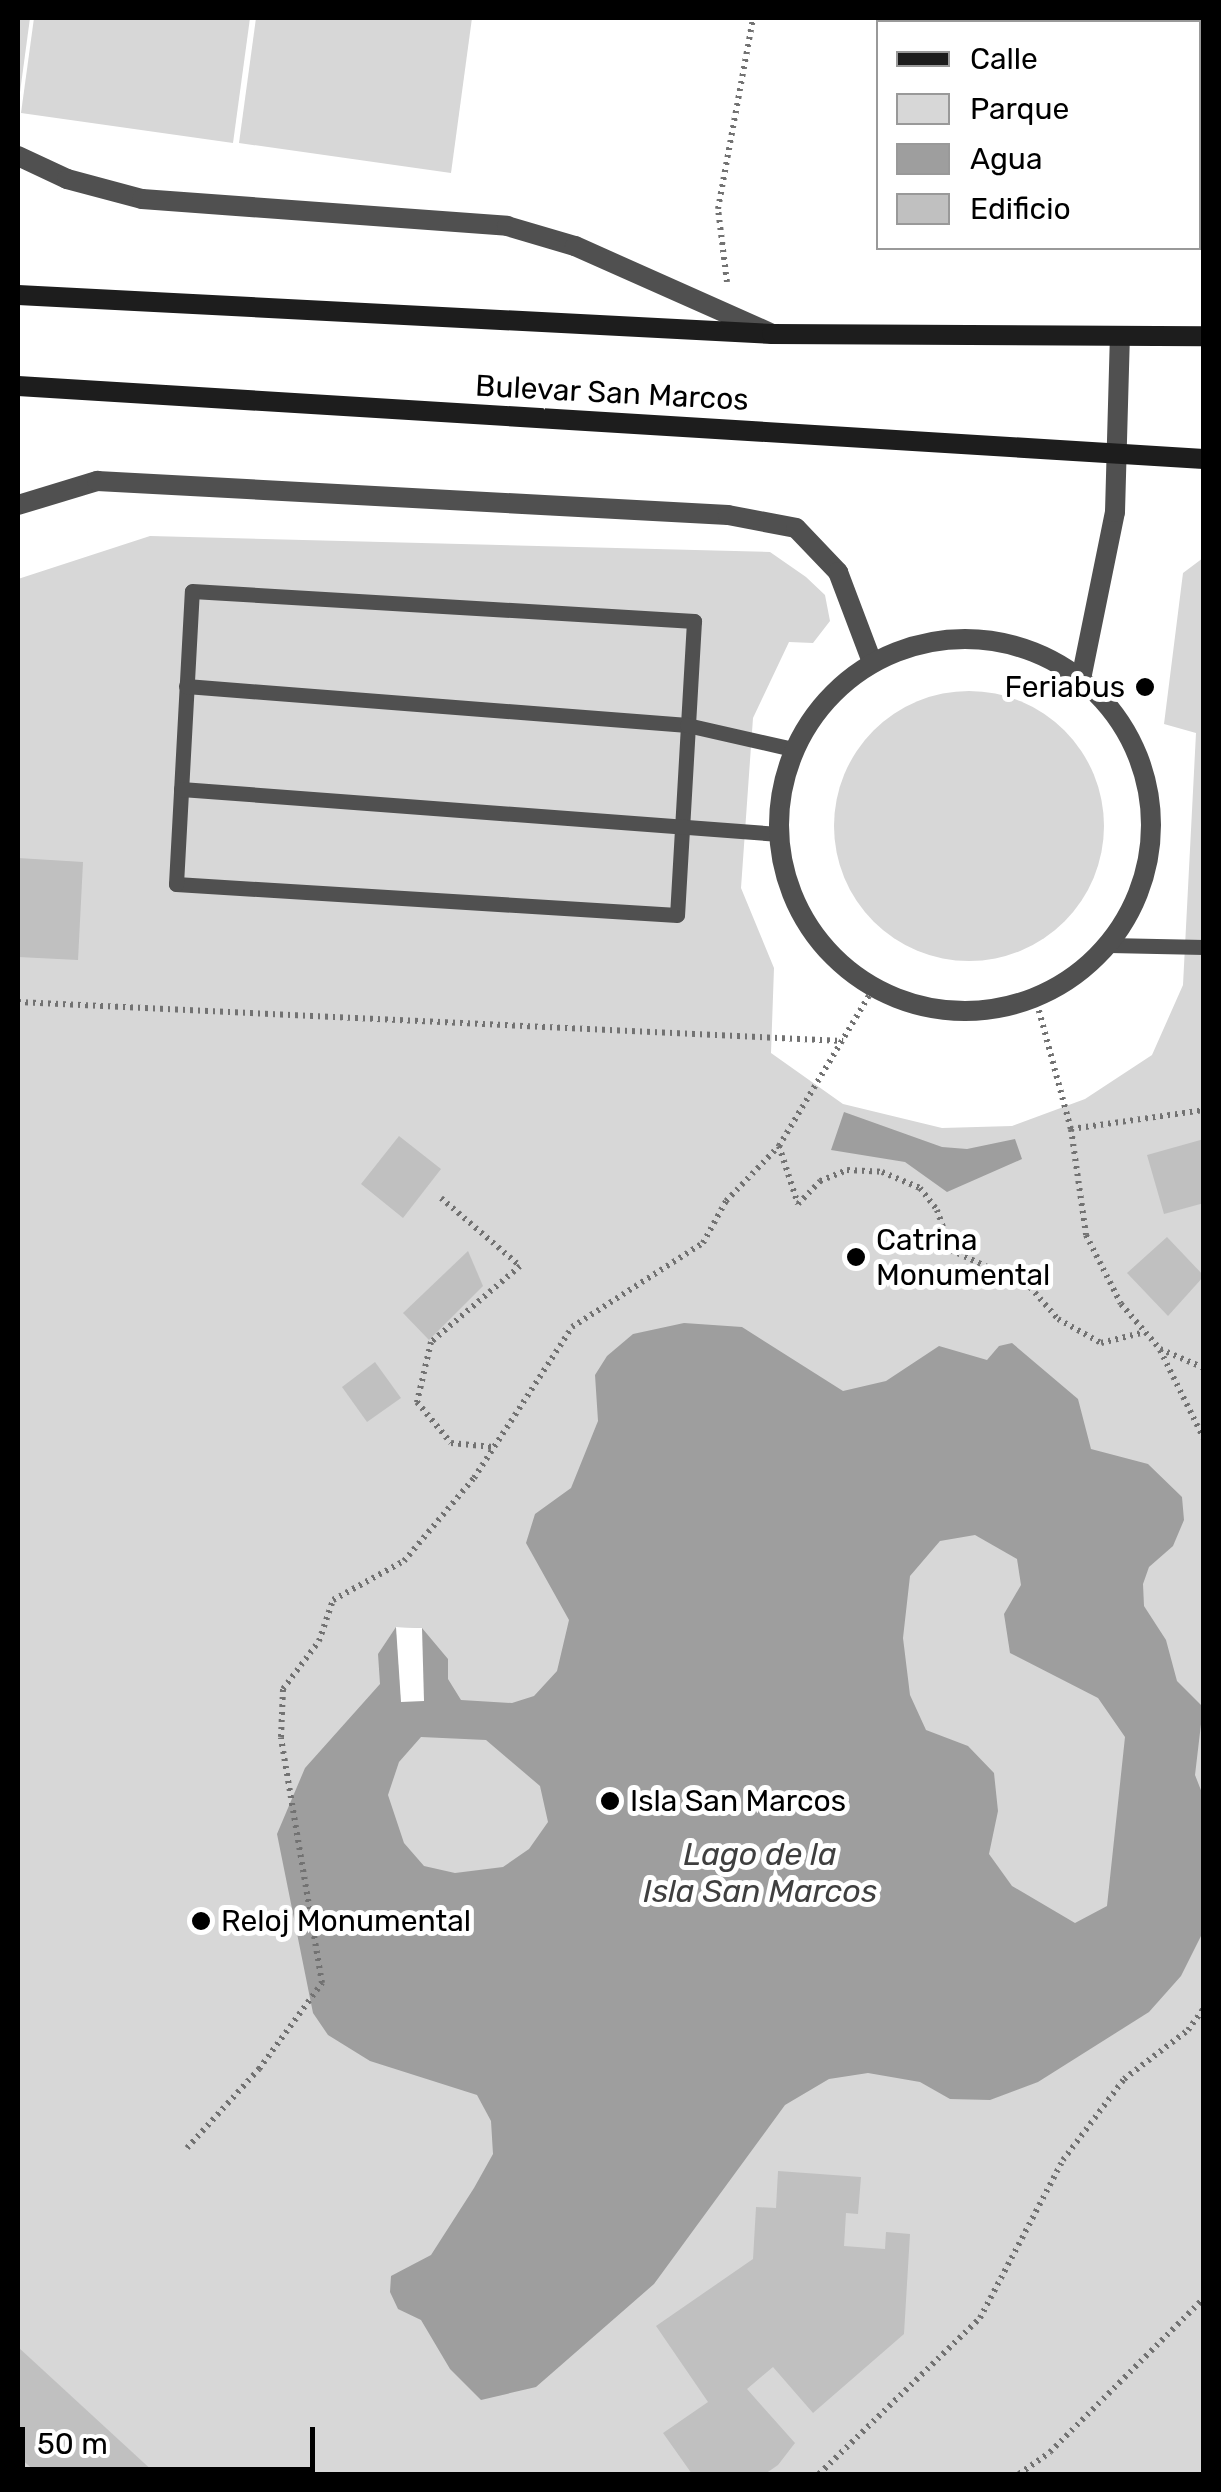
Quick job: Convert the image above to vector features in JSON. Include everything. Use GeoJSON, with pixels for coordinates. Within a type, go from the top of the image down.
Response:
{"type":"FeatureCollection","features":[{"type":"Feature","properties":{"kind":"street"},"geometry":{"type":"LineString","coordinates":[[18,156],[67,178],[142,198],[507,226],[575,246],[772,334]]}},
{"type":"Feature","properties":{"kind":"street"},"geometry":{"type":"LineString","coordinates":[[18,295],[772,334],[1204,336]]}},
{"type":"Feature","properties":{"kind":"street"},"geometry":{"type":"LineString","coordinates":[[1081,679],[1107,563],[1121,454],[1120,336]]}},
{"type":"Feature","properties":{"kind":"street","name":"Bulevar San Marcos"},"geometry":{"type":"LineString","coordinates":[[18,386],[1204,459]]}},
{"type":"Feature","properties":{"kind":"street"},"geometry":{"type":"LineString","coordinates":[[18,505],[116,481],[728,515],[796,528],[838,572],[872,662]]}},
{"type":"Feature","properties":{"kind":"street"},"geometry":{"type":"LineString","coordinates":[[979,638],[1033,651],[1081,679],[1122,723],[1146,777],[1152,836],[1140,894],[1110,945],[1065,984],[1010,1008],[950,1012],[874,987],[842,966],[804,921],[781,865],[779,834],[778,806],[792,749],[825,699],[872,662],[923,642],[979,638]]}},
{"type":"Feature","properties":{"kind":"lane"},"geometry":{"type":"LineString","coordinates":[[192,590],[694,621],[687,726],[677,914],[176,884],[192,590]]}},
{"type":"Feature","properties":{"kind":"lane"},"geometry":{"type":"LineString","coordinates":[[186,686],[687,726],[792,749]]}},
{"type":"Feature","properties":{"kind":"lane"},"geometry":{"type":"LineString","coordinates":[[181,789],[779,834]]}},
{"type":"Feature","properties":{"kind":"lane"},"geometry":{"type":"LineString","coordinates":[[1110,945],[1204,947]]}},
{"type":"Feature","properties":{"kind":"path"},"geometry":{"type":"LineString","coordinates":[[731,316],[718,210],[753,18]]}},
{"type":"Feature","properties":{"kind":"path"},"geometry":{"type":"LineString","coordinates":[[187,2148],[260,2069],[322,1983],[280,1737],[283,1690],[319,1641],[333,1600],[404,1561],[494,1447],[572,1327],[703,1243],[726,1201],[779,1146],[874,987]]}},
{"type":"Feature","properties":{"kind":"path"},"geometry":{"type":"LineString","coordinates":[[1035,996],[1071,1128],[1086,1235],[1121,1304],[1160,1349],[1204,1439]]}},
{"type":"Feature","properties":{"kind":"path"},"geometry":{"type":"LineString","coordinates":[[18,1002],[842,1040]]}},
{"type":"Feature","properties":{"kind":"path"},"geometry":{"type":"LineString","coordinates":[[1071,1128],[1204,1110]]}},
{"type":"Feature","properties":{"kind":"path"},"geometry":{"type":"LineString","coordinates":[[779,1146],[798,1204],[820,1181],[848,1170],[882,1172],[920,1188],[937,1210],[951,1250],[1030,1287],[1058,1319],[1101,1343],[1144,1332]]}},
{"type":"Feature","properties":{"kind":"path"},"geometry":{"type":"LineString","coordinates":[[442,1198],[520,1266],[432,1342],[416,1402],[451,1442],[494,1447]]}},
{"type":"Feature","properties":{"kind":"path"},"geometry":{"type":"LineString","coordinates":[[1160,1349],[1204,1368]]}},
{"type":"Feature","properties":{"kind":"path"},"geometry":{"type":"LineString","coordinates":[[819,2474],[980,2318],[1063,2160],[1124,2078],[1188,2030],[1204,2008]]}},
{"type":"Feature","properties":{"kind":"path"},"geometry":{"type":"LineString","coordinates":[[1019,2474],[1050,2452],[1204,2298]]}},
{"type":"Feature","properties":{"kind":"green space"},"geometry":{"type":"Polygon","coordinates":[[[18,18],[30,18],[18,107],[18,18]]]}},
{"type":"Feature","properties":{"kind":"green space"},"geometry":{"type":"Polygon","coordinates":[[[34,18],[250,18],[233,143],[21,113],[34,18]]]}},
{"type":"Feature","properties":{"kind":"green space"},"geometry":{"type":"Polygon","coordinates":[[[256,18],[472,18],[451,173],[239,143],[256,18]]]}},
{"type":"Feature","properties":{"kind":"green space","name":"Isla San Marcos"},"geometry":{"type":"Polygon","coordinates":[[[150,536],[770,552],[806,577],[825,595],[830,621],[813,643],[789,642],[753,718],[741,888],[774,968],[771,1053],[843,1104],[942,1128],[1012,1126],[1085,1099],[1152,1055],[1183,985],[1196,733],[1164,724],[1183,573],[1203,558],[1203,2474],[18,2474],[18,579],[150,536]]]}},
{"type":"Feature","properties":{"kind":"green space"},"geometry":{"type":"Polygon","coordinates":[[[969,691],[1021,702],[1064,731],[1093,774],[1104,826],[1093,878],[1064,921],[1021,950],[969,961],[917,950],[874,921],[845,878],[834,826],[845,774],[874,731],[917,702],[969,691]]]}},
{"type":"Feature","properties":{"kind":"water"},"geometry":{"type":"Polygon","coordinates":[[[844,1112],[942,1147],[967,1149],[1015,1139],[1022,1159],[947,1192],[905,1162],[831,1150],[844,1112]]]}},
{"type":"Feature","properties":{"kind":"water","name":"Lago de la Isla San Marcos"},"geometry":{"type":"Polygon","coordinates":[[[684,1323],[742,1327],[843,1391],[886,1381],[939,1346],[987,1360],[999,1346],[1012,1343],[1078,1399],[1091,1449],[1148,1464],[1182,1497],[1184,1520],[1173,1546],[1149,1567],[1143,1584],[1144,1606],[1166,1640],[1177,1681],[1203,1707],[1195,1775],[1204,1798],[1203,1932],[1181,1976],[1149,2012],[1038,2082],[990,2100],[950,2099],[920,2082],[868,2073],[829,2079],[785,2105],[654,2284],[536,2387],[481,2400],[450,2369],[421,2320],[398,2309],[390,2292],[391,2276],[431,2255],[474,2188],[493,2154],[491,2121],[477,2095],[370,2061],[328,2035],[313,2013],[277,1834],[305,1768],[380,1684],[378,1654],[396,1627],[422,1628],[448,1659],[448,1679],[461,1700],[512,1703],[534,1696],[557,1671],[569,1620],[526,1543],[535,1514],[571,1488],[598,1421],[595,1375],[607,1356],[633,1334],[684,1323]],[[975,1535],[940,1541],[910,1576],[903,1638],[910,1695],[926,1730],[968,1746],[994,1773],[998,1811],[989,1854],[1012,1886],[1075,1923],[1107,1906],[1125,1737],[1098,1698],[1010,1653],[1004,1614],[1021,1585],[1017,1559],[975,1535]],[[421,1737],[399,1762],[388,1795],[404,1843],[424,1866],[455,1873],[503,1867],[529,1849],[548,1822],[540,1786],[486,1740],[421,1737]]]}},
{"type":"Feature","properties":{"kind":"pier"},"geometry":{"type":"Polygon","coordinates":[[[396,1627],[422,1628],[424,1701],[401,1702],[396,1627]]]}},
{"type":"Feature","properties":{"kind":"building"},"geometry":{"type":"Polygon","coordinates":[[[18,858],[83,862],[78,960],[18,957],[18,858]]]}},
{"type":"Feature","properties":{"kind":"building"},"geometry":{"type":"Polygon","coordinates":[[[399,1136],[441,1169],[403,1218],[361,1184],[399,1136]]]}},
{"type":"Feature","properties":{"kind":"building"},"geometry":{"type":"Polygon","coordinates":[[[1204,1139],[1204,1203],[1164,1214],[1147,1155],[1204,1139]]]}},
{"type":"Feature","properties":{"kind":"building"},"geometry":{"type":"Polygon","coordinates":[[[1167,1237],[1204,1276],[1168,1316],[1127,1273],[1167,1237]]]}},
{"type":"Feature","properties":{"kind":"building"},"geometry":{"type":"Polygon","coordinates":[[[468,1251],[483,1286],[429,1340],[403,1313],[468,1251]]]}},
{"type":"Feature","properties":{"kind":"building"},"geometry":{"type":"Polygon","coordinates":[[[375,1362],[401,1398],[367,1422],[342,1387],[375,1362]]]}},
{"type":"Feature","properties":{"kind":"building"},"geometry":{"type":"Polygon","coordinates":[[[778,2171],[861,2177],[858,2214],[846,2213],[844,2246],[885,2249],[886,2232],[910,2234],[904,2334],[813,2413],[773,2367],[747,2389],[795,2443],[778,2465],[765,2474],[692,2474],[663,2433],[708,2402],[656,2326],[753,2259],[756,2207],[776,2208],[778,2171]]]}},
{"type":"Feature","properties":{"kind":"building"},"geometry":{"type":"Polygon","coordinates":[[[18,2347],[156,2474],[38,2474],[18,2456],[18,2347]]]}},
{"type":"Feature","properties":{"kind":"place","name":"Feriabus"},"geometry":{"type":"Point","coordinates":[1145,687]}},
{"type":"Feature","properties":{"kind":"place","name":"Catrina Monumental"},"geometry":{"type":"Point","coordinates":[856,1257]}},
{"type":"Feature","properties":{"kind":"place","name":"Isla San Marcos"},"geometry":{"type":"Point","coordinates":[610,1801]}},
{"type":"Feature","properties":{"kind":"place","name":"Reloj Monumental"},"geometry":{"type":"Point","coordinates":[201,1921]}}]}
